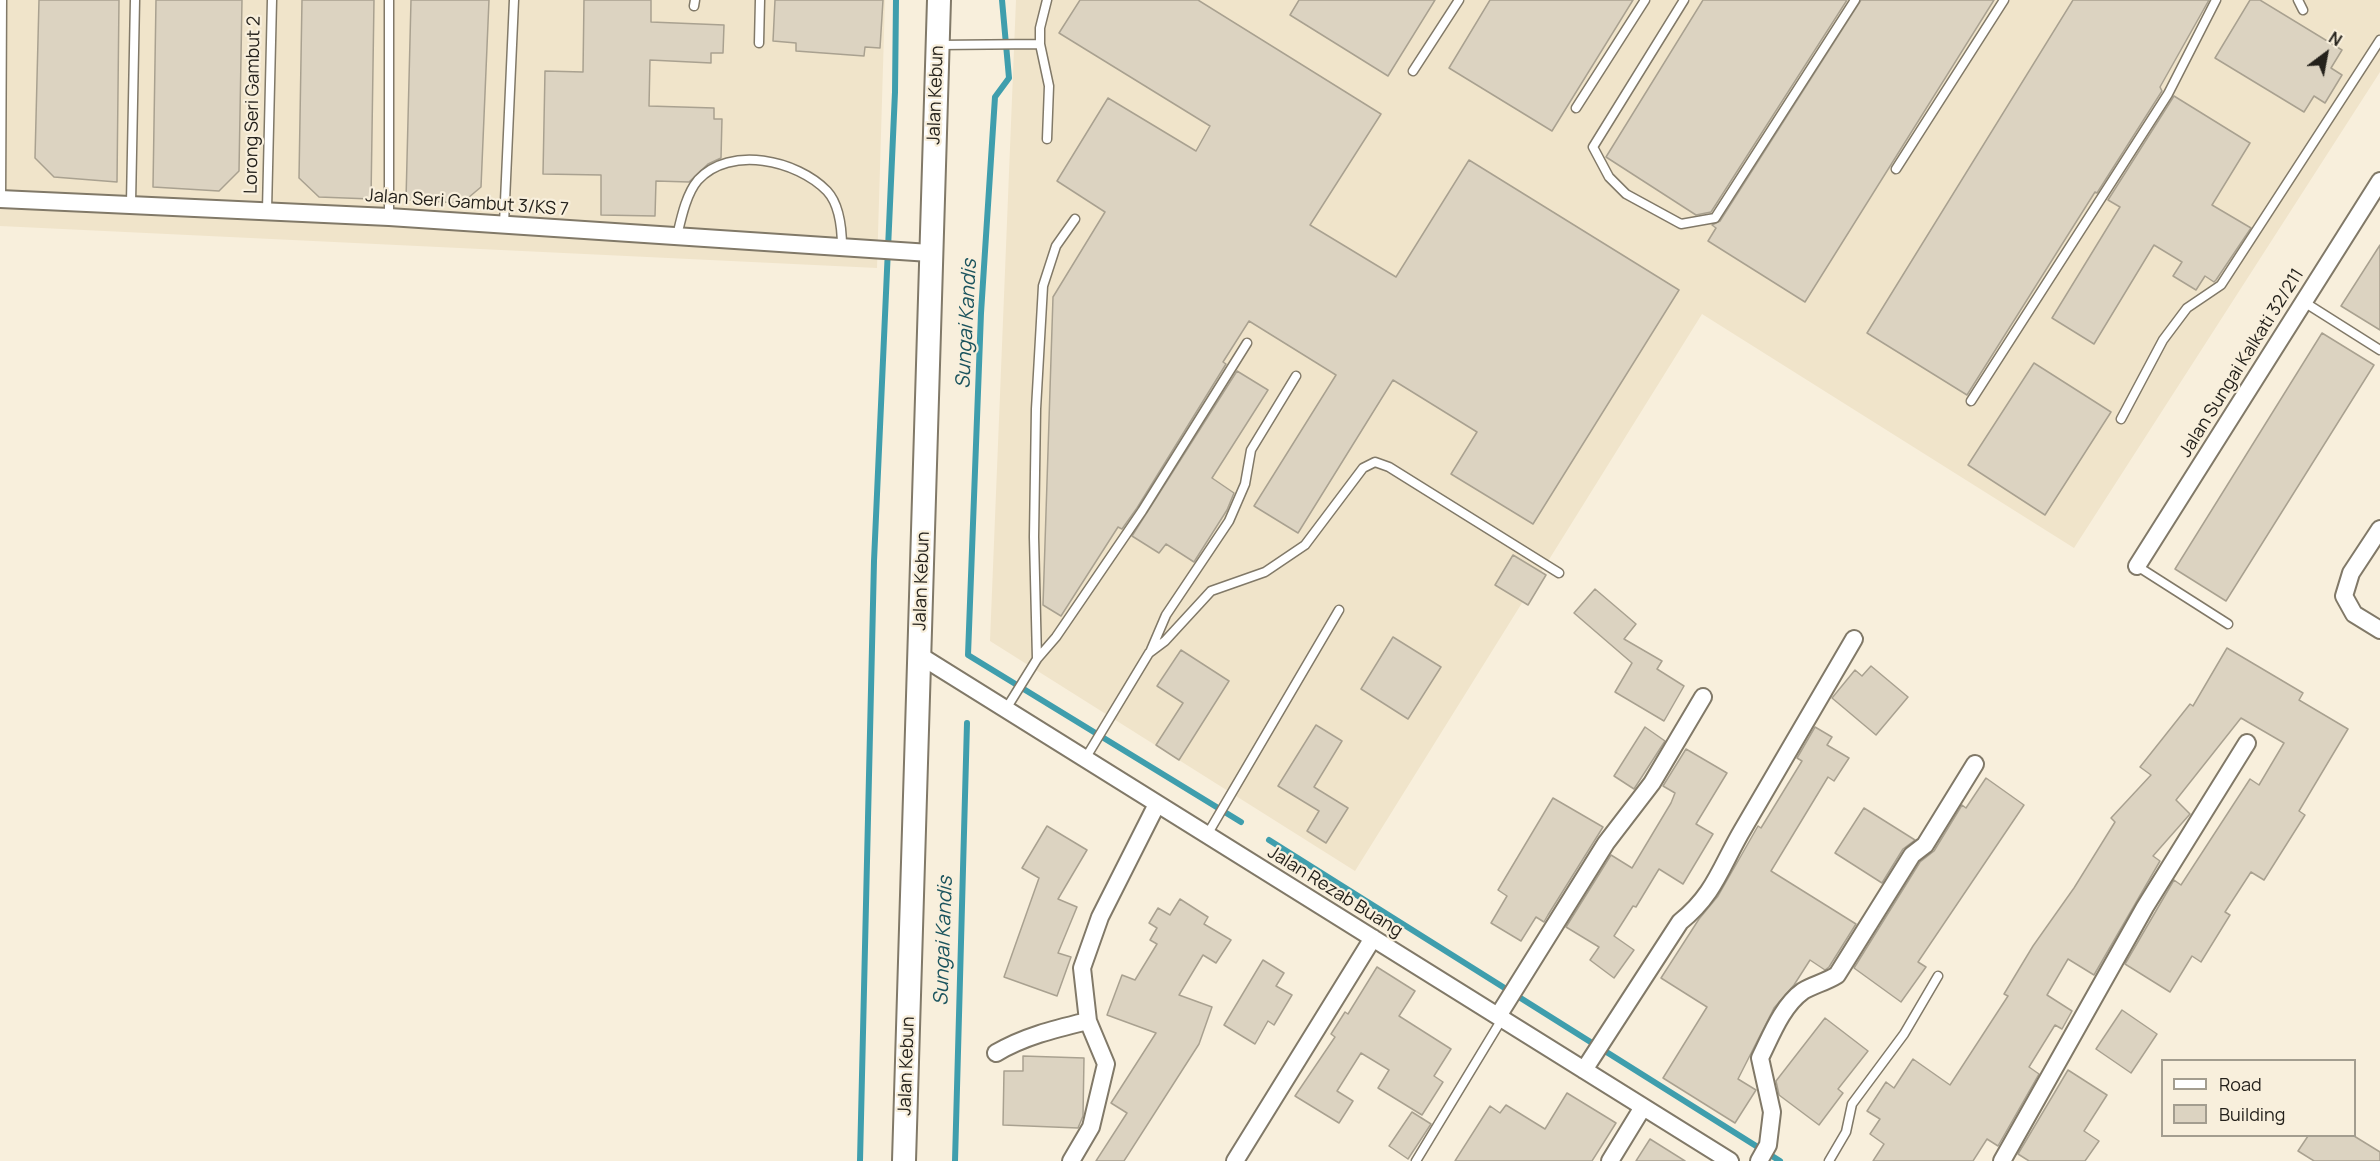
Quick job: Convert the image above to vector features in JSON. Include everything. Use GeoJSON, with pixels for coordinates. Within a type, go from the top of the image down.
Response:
{"type":"FeatureCollection","features":[{"type":"Feature","properties":{"kind":"main road","name":"Jalan Kebun"},"geometry":{"type":"LineString","coordinates":[[904,1161],[939,0]]}},
{"type":"Feature","properties":{"kind":"street","name":"Jalan Sungai Kalkati 32/211"},"geometry":{"type":"LineString","coordinates":[[2137,566],[2380,181]]}},
{"type":"Feature","properties":{"kind":"street","name":"Jalan Seri Gambut 3/KS 7"},"geometry":{"type":"LineString","coordinates":[[1,200],[131,203],[267,210],[930,253]]}},
{"type":"Feature","properties":{"kind":"street"},"geometry":{"type":"LineString","coordinates":[[2380,529],[2352,573],[2344,596],[2354,614],[2380,630]]}},
{"type":"Feature","properties":{"kind":"street"},"geometry":{"type":"LineString","coordinates":[[1587,1064],[1680,922],[1700,906],[1716,883],[1731,849],[1854,639]]}},
{"type":"Feature","properties":{"kind":"street","name":"Jalan Rezab Buang"},"geometry":{"type":"LineString","coordinates":[[920,656],[1373,938],[1587,1064],[1643,1107],[1730,1161]]}},
{"type":"Feature","properties":{"kind":"street"},"geometry":{"type":"LineString","coordinates":[[1501,1014],[1516,986],[1606,843],[1652,783],[1703,697]]}},
{"type":"Feature","properties":{"kind":"street"},"geometry":{"type":"LineString","coordinates":[[2002,1161],[2145,907],[2247,743]]}},
{"type":"Feature","properties":{"kind":"street"},"geometry":{"type":"LineString","coordinates":[[1759,1161],[1768,1145],[1772,1112],[1760,1058],[1786,1009],[1804,991],[1837,975],[1912,855],[1925,845],[1975,764]]}},
{"type":"Feature","properties":{"kind":"street"},"geometry":{"type":"LineString","coordinates":[[1071,1161],[1091,1127],[1106,1064],[1088,1021],[1082,968],[1100,917],[1157,804]]}},
{"type":"Feature","properties":{"kind":"street"},"geometry":{"type":"LineString","coordinates":[[1235,1161],[1373,938]]}},
{"type":"Feature","properties":{"kind":"street"},"geometry":{"type":"LineString","coordinates":[[996,1053],[1015,1042],[1043,1032],[1088,1021]]}},
{"type":"Feature","properties":{"kind":"street"},"geometry":{"type":"LineString","coordinates":[[1610,1161],[1643,1107]]}},
{"type":"Feature","properties":{"kind":"lane"},"geometry":{"type":"LineString","coordinates":[[1,200],[2,0]]}},
{"type":"Feature","properties":{"kind":"lane"},"geometry":{"type":"LineString","coordinates":[[131,203],[135,0]]}},
{"type":"Feature","properties":{"kind":"lane","name":"Lorong Seri Gambut 2"},"geometry":{"type":"LineString","coordinates":[[267,210],[272,0]]}},
{"type":"Feature","properties":{"kind":"lane"},"geometry":{"type":"LineString","coordinates":[[389,0],[389,217]]}},
{"type":"Feature","properties":{"kind":"lane"},"geometry":{"type":"LineString","coordinates":[[504,224],[514,0]]}},
{"type":"Feature","properties":{"kind":"lane"},"geometry":{"type":"LineString","coordinates":[[759,43],[760,0]]}},
{"type":"Feature","properties":{"kind":"lane"},"geometry":{"type":"LineString","coordinates":[[1047,0],[1040,28],[1040,44],[1049,86],[1047,139]]}},
{"type":"Feature","properties":{"kind":"lane"},"geometry":{"type":"LineString","coordinates":[[1413,71],[1459,0]]}},
{"type":"Feature","properties":{"kind":"lane"},"geometry":{"type":"LineString","coordinates":[[1576,108],[1645,0]]}},
{"type":"Feature","properties":{"kind":"lane"},"geometry":{"type":"LineString","coordinates":[[1684,0],[1593,147],[1609,177],[1626,194],[1681,225],[1715,218],[1855,0]]}},
{"type":"Feature","properties":{"kind":"lane"},"geometry":{"type":"LineString","coordinates":[[1896,169],[2004,0]]}},
{"type":"Feature","properties":{"kind":"lane"},"geometry":{"type":"LineString","coordinates":[[1971,401],[2168,94],[2216,0]]}},
{"type":"Feature","properties":{"kind":"lane"},"geometry":{"type":"LineString","coordinates":[[2298,0],[2303,10]]}},
{"type":"Feature","properties":{"kind":"lane"},"geometry":{"type":"LineString","coordinates":[[2121,419],[2163,340],[2187,308],[2221,285],[2380,40]]}},
{"type":"Feature","properties":{"kind":"lane"},"geometry":{"type":"LineString","coordinates":[[937,45],[1040,44]]}},
{"type":"Feature","properties":{"kind":"lane"},"geometry":{"type":"LineString","coordinates":[[677,236],[682,214],[697,181],[718,165],[759,160],[797,170],[828,192],[842,226],[842,248]]}},
{"type":"Feature","properties":{"kind":"lane"},"geometry":{"type":"LineString","coordinates":[[1037,659],[1034,537],[1036,409],[1043,286],[1056,246],[1075,219]]}},
{"type":"Feature","properties":{"kind":"lane"},"geometry":{"type":"LineString","coordinates":[[2304,302],[2380,350]]}},
{"type":"Feature","properties":{"kind":"lane"},"geometry":{"type":"LineString","coordinates":[[1006,709],[1025,676],[1056,637],[1142,511],[1247,343]]}},
{"type":"Feature","properties":{"kind":"lane"},"geometry":{"type":"LineString","coordinates":[[1085,759],[1149,653],[1166,615],[1229,521],[1245,483],[1251,450],[1296,376]]}},
{"type":"Feature","properties":{"kind":"lane"},"geometry":{"type":"LineString","coordinates":[[1149,653],[1165,641],[1211,591],[1221,585],[1255,577],[1305,545],[1363,468],[1376,462],[1389,467],[1559,573]]}},
{"type":"Feature","properties":{"kind":"lane"},"geometry":{"type":"LineString","coordinates":[[2137,566],[2228,624]]}},
{"type":"Feature","properties":{"kind":"lane"},"geometry":{"type":"LineString","coordinates":[[1207,835],[1339,610]]}},
{"type":"Feature","properties":{"kind":"lane"},"geometry":{"type":"LineString","coordinates":[[1829,1161],[1846,1132],[1852,1104],[1904,1034],[1938,976]]}},
{"type":"Feature","properties":{"kind":"lane"},"geometry":{"type":"LineString","coordinates":[[1416,1161],[1501,1014]]}},
{"type":"Feature","properties":{"kind":"shaded area"},"geometry":{"type":"Polygon","coordinates":[[[0,0],[885,0],[877,268],[0,226],[0,0]]]}},
{"type":"Feature","properties":{"kind":"shaded area"},"geometry":{"type":"Polygon","coordinates":[[[1016,0],[2380,0],[2380,72],[2074,548],[1702,314],[1355,871],[990,641],[1016,0]]]}},
{"type":"Feature","properties":{"kind":"building"},"geometry":{"type":"Polygon","coordinates":[[[39,0],[119,0],[117,182],[54,177],[35,158],[39,0]]]}},
{"type":"Feature","properties":{"kind":"building"},"geometry":{"type":"Polygon","coordinates":[[[156,0],[242,0],[239,171],[219,191],[153,187],[156,0]]]}},
{"type":"Feature","properties":{"kind":"building"},"geometry":{"type":"Polygon","coordinates":[[[302,0],[374,0],[371,199],[319,197],[299,178],[302,0]]]}},
{"type":"Feature","properties":{"kind":"building"},"geometry":{"type":"Polygon","coordinates":[[[411,0],[489,0],[481,187],[462,203],[406,200],[411,0]]]}},
{"type":"Feature","properties":{"kind":"building"},"geometry":{"type":"Polygon","coordinates":[[[584,0],[651,0],[651,22],[724,25],[723,53],[711,53],[711,63],[650,60],[649,106],[714,108],[714,119],[722,119],[721,158],[708,164],[689,182],[656,181],[655,216],[601,215],[601,175],[543,174],[545,71],[583,72],[584,0]]]}},
{"type":"Feature","properties":{"kind":"building"},"geometry":{"type":"Polygon","coordinates":[[[775,0],[883,0],[880,48],[865,47],[864,56],[796,51],[796,43],[773,41],[775,0]]]}},
{"type":"Feature","properties":{"kind":"building"},"geometry":{"type":"Polygon","coordinates":[[[1080,0],[1198,0],[1381,114],[1310,225],[1396,277],[1469,160],[1679,290],[1533,524],[1451,474],[1477,432],[1393,380],[1298,533],[1254,506],[1336,375],[1249,321],[1223,362],[1226,364],[1137,508],[1122,529],[1118,527],[1061,616],[1043,605],[1053,297],[1105,212],[1057,181],[1108,98],[1196,151],[1210,126],[1059,33],[1080,0]]]}},
{"type":"Feature","properties":{"kind":"building"},"geometry":{"type":"Polygon","coordinates":[[[1299,0],[1435,0],[1388,76],[1290,15],[1299,0]]]}},
{"type":"Feature","properties":{"kind":"building"},"geometry":{"type":"Polygon","coordinates":[[[1490,0],[1633,0],[1552,131],[1449,68],[1490,0]]]}},
{"type":"Feature","properties":{"kind":"building"},"geometry":{"type":"Polygon","coordinates":[[[1703,0],[1847,0],[1711,212],[1696,215],[1606,157],[1703,0]]]}},
{"type":"Feature","properties":{"kind":"building"},"geometry":{"type":"Polygon","coordinates":[[[1861,0],[1994,0],[1805,302],[1708,241],[1716,228],[1712,225],[1720,221],[1861,0]]]}},
{"type":"Feature","properties":{"kind":"building"},"geometry":{"type":"Polygon","coordinates":[[[2073,0],[2209,0],[2160,87],[2162,91],[2097,193],[2095,192],[1967,395],[1867,333],[2073,0]]]}},
{"type":"Feature","properties":{"kind":"building"},"geometry":{"type":"Polygon","coordinates":[[[2250,0],[2260,0],[2342,50],[2331,68],[2342,75],[2325,103],[2314,96],[2304,112],[2215,58],[2250,0]]]}},
{"type":"Feature","properties":{"kind":"building"},"geometry":{"type":"Polygon","coordinates":[[[2174,96],[2250,143],[2212,205],[2251,228],[2216,280],[2214,282],[2205,276],[2196,290],[2173,276],[2182,262],[2154,245],[2094,344],[2052,318],[2120,207],[2108,200],[2174,96]]]}},
{"type":"Feature","properties":{"kind":"building"},"geometry":{"type":"Polygon","coordinates":[[[2380,245],[2380,330],[2341,306],[2380,245]]]}},
{"type":"Feature","properties":{"kind":"building"},"geometry":{"type":"Polygon","coordinates":[[[2322,333],[2374,365],[2226,601],[2175,569],[2322,333]]]}},
{"type":"Feature","properties":{"kind":"building"},"geometry":{"type":"Polygon","coordinates":[[[2034,363],[2111,412],[2045,515],[1968,465],[2034,363]]]}},
{"type":"Feature","properties":{"kind":"building"},"geometry":{"type":"Polygon","coordinates":[[[1237,371],[1268,390],[1212,478],[1234,493],[1227,510],[1194,562],[1166,544],[1159,553],[1132,536],[1237,371]]]}},
{"type":"Feature","properties":{"kind":"building"},"geometry":{"type":"Polygon","coordinates":[[[1513,555],[1546,575],[1528,605],[1495,585],[1513,555]]]}},
{"type":"Feature","properties":{"kind":"building"},"geometry":{"type":"Polygon","coordinates":[[[1595,589],[1636,624],[1624,639],[1662,661],[1657,669],[1684,686],[1664,721],[1615,692],[1632,663],[1574,613],[1595,589]]]}},
{"type":"Feature","properties":{"kind":"building"},"geometry":{"type":"Polygon","coordinates":[[[1393,637],[1441,667],[1408,719],[1361,689],[1393,637]]]}},
{"type":"Feature","properties":{"kind":"building"},"geometry":{"type":"Polygon","coordinates":[[[2227,648],[2303,693],[2299,700],[2348,729],[2299,811],[2305,815],[2264,880],[2251,872],[2225,912],[2230,915],[2201,962],[2192,956],[2170,992],[2125,964],[2174,880],[2181,885],[2250,779],[2259,785],[2284,743],[2241,718],[2176,800],[2190,814],[2153,856],[2160,861],[2094,975],[2068,959],[2047,995],[2072,1011],[2062,1029],[2055,1025],[2029,1067],[2039,1074],[1998,1146],[1987,1139],[1973,1161],[1873,1161],[1884,1144],[1870,1134],[1880,1119],[1867,1111],[1886,1082],[1894,1088],[1913,1059],[1950,1085],[2008,996],[2004,994],[2033,946],[2074,888],[2115,822],[2111,818],[2151,775],[2140,767],[2190,704],[2193,706],[2227,648]]]}},
{"type":"Feature","properties":{"kind":"building"},"geometry":{"type":"Polygon","coordinates":[[[1181,650],[1229,681],[1179,760],[1156,745],[1183,703],[1157,686],[1181,650]]]}},
{"type":"Feature","properties":{"kind":"building"},"geometry":{"type":"Polygon","coordinates":[[[1871,666],[1908,697],[1876,735],[1832,698],[1855,670],[1862,676],[1871,666]]]}},
{"type":"Feature","properties":{"kind":"building"},"geometry":{"type":"Polygon","coordinates":[[[1316,725],[1342,741],[1314,787],[1348,808],[1326,843],[1307,831],[1319,811],[1278,786],[1316,725]]]}},
{"type":"Feature","properties":{"kind":"building"},"geometry":{"type":"Polygon","coordinates":[[[1645,727],[1665,741],[1634,789],[1614,776],[1645,727]]]}},
{"type":"Feature","properties":{"kind":"building"},"geometry":{"type":"Polygon","coordinates":[[[1815,727],[1832,737],[1827,745],[1849,758],[1834,781],[1828,777],[1771,871],[1856,924],[1829,967],[1825,970],[1810,960],[1794,985],[1774,1008],[1738,1079],[1756,1090],[1735,1123],[1663,1078],[1707,1007],[1661,978],[1699,919],[1718,896],[1758,826],[1761,828],[1802,761],[1797,758],[1815,727]]]}},
{"type":"Feature","properties":{"kind":"building"},"geometry":{"type":"Polygon","coordinates":[[[1686,749],[1727,773],[1696,824],[1713,834],[1683,884],[1659,869],[1636,907],[1633,906],[1614,936],[1634,950],[1614,978],[1590,960],[1599,947],[1566,927],[1611,855],[1632,868],[1671,803],[1675,793],[1663,786],[1686,749]]]}},
{"type":"Feature","properties":{"kind":"building"},"geometry":{"type":"Polygon","coordinates":[[[1986,778],[2024,805],[1918,962],[1926,967],[1901,1002],[1854,968],[1920,862],[1934,851],[1962,805],[1966,808],[1986,778]]]}},
{"type":"Feature","properties":{"kind":"building"},"geometry":{"type":"Polygon","coordinates":[[[1553,798],[1603,827],[1544,922],[1536,917],[1521,941],[1491,923],[1507,896],[1498,890],[1553,798]]]}},
{"type":"Feature","properties":{"kind":"building"},"geometry":{"type":"Polygon","coordinates":[[[1864,808],[1915,840],[1903,849],[1882,883],[1835,853],[1864,808]]]}},
{"type":"Feature","properties":{"kind":"building"},"geometry":{"type":"Polygon","coordinates":[[[1047,826],[1087,850],[1058,899],[1077,907],[1058,953],[1071,957],[1057,996],[1004,977],[1039,878],[1022,868],[1047,826]]]}},
{"type":"Feature","properties":{"kind":"building"},"geometry":{"type":"Polygon","coordinates":[[[1180,899],[1208,917],[1204,924],[1231,940],[1216,963],[1203,955],[1179,995],[1212,1007],[1199,1044],[1124,1161],[1096,1161],[1127,1113],[1111,1103],[1156,1033],[1107,1015],[1122,975],[1135,980],[1157,944],[1150,940],[1157,928],[1149,923],[1158,908],[1170,915],[1180,899]]]}},
{"type":"Feature","properties":{"kind":"building"},"geometry":{"type":"Polygon","coordinates":[[[1263,960],[1284,973],[1276,986],[1292,995],[1274,1025],[1268,1021],[1255,1044],[1224,1025],[1263,960]]]}},
{"type":"Feature","properties":{"kind":"building"},"geometry":{"type":"Polygon","coordinates":[[[1377,967],[1415,991],[1399,1016],[1451,1049],[1434,1076],[1443,1082],[1422,1115],[1378,1088],[1389,1070],[1361,1053],[1337,1091],[1353,1101],[1339,1123],[1295,1096],[1335,1037],[1331,1034],[1345,1012],[1348,1014],[1377,967]]]}},
{"type":"Feature","properties":{"kind":"building"},"geometry":{"type":"Polygon","coordinates":[[[2122,1010],[2157,1034],[2131,1073],[2096,1049],[2122,1010]]]}},
{"type":"Feature","properties":{"kind":"building"},"geometry":{"type":"Polygon","coordinates":[[[1825,1018],[1868,1051],[1838,1089],[1843,1093],[1819,1125],[1779,1095],[1776,1081],[1825,1018]]]}},
{"type":"Feature","properties":{"kind":"building"},"geometry":{"type":"Polygon","coordinates":[[[1023,1056],[1084,1058],[1083,1116],[1078,1128],[1003,1125],[1004,1071],[1023,1071],[1023,1056]]]}},
{"type":"Feature","properties":{"kind":"building"},"geometry":{"type":"Polygon","coordinates":[[[2068,1070],[2107,1095],[2084,1131],[2099,1141],[2085,1161],[2029,1161],[2018,1154],[2068,1070]]]}},
{"type":"Feature","properties":{"kind":"building"},"geometry":{"type":"Polygon","coordinates":[[[1567,1093],[1616,1123],[1592,1161],[1455,1161],[1490,1106],[1500,1113],[1506,1105],[1545,1129],[1567,1093]]]}},
{"type":"Feature","properties":{"kind":"building"},"geometry":{"type":"Polygon","coordinates":[[[1412,1112],[1431,1124],[1408,1159],[1389,1146],[1412,1112]]]}},
{"type":"Feature","properties":{"kind":"building"},"geometry":{"type":"Polygon","coordinates":[[[2307,1137],[2356,1137],[2380,1152],[2380,1161],[2314,1161],[2298,1151],[2307,1137]]]}},
{"type":"Feature","properties":{"kind":"building"},"geometry":{"type":"Polygon","coordinates":[[[1650,1139],[1685,1161],[1636,1161],[1650,1139]]]}},
{"type":"Feature","properties":{"kind":"waterway"},"geometry":{"type":"LineString","coordinates":[[860,1161],[874,561],[895,92],[896,0]]}},
{"type":"Feature","properties":{"kind":"waterway","name":"Sungai Kandis"},"geometry":{"type":"LineString","coordinates":[[1002,0],[1009,78],[995,97],[981,313],[968,655],[1241,822]]}},
{"type":"Feature","properties":{"kind":"waterway","name":"Sungai Kandis"},"geometry":{"type":"LineString","coordinates":[[955,1161],[967,723]]}},
{"type":"Feature","properties":{"kind":"waterway"},"geometry":{"type":"LineString","coordinates":[[1269,840],[1780,1161]]}}]}
